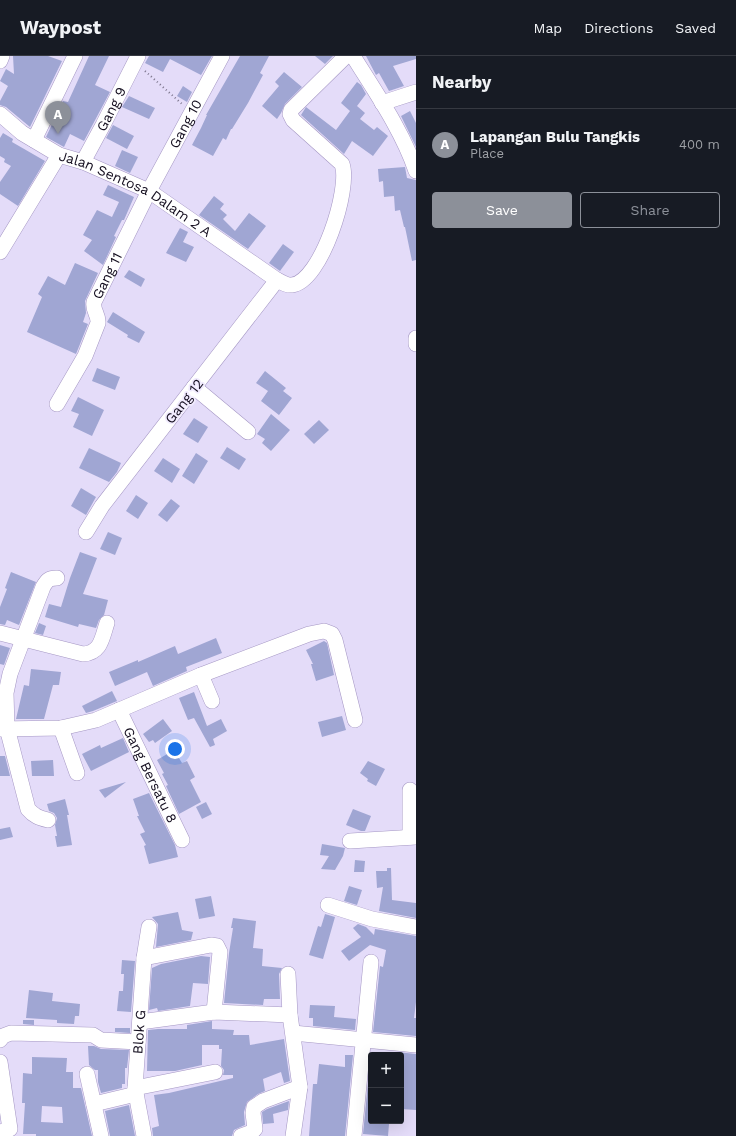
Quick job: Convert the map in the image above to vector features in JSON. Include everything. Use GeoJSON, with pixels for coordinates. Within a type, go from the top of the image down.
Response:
{"type":"FeatureCollection","features":[{"type":"Feature","properties":{"kind":"street"},"geometry":{"type":"LineString","coordinates":[[0,62],[2,56]]}},
{"type":"Feature","properties":{"kind":"street"},"geometry":{"type":"LineString","coordinates":[[34,140],[75,56]]}},
{"type":"Feature","properties":{"kind":"street","name":"Gang 10"},"geometry":{"type":"LineString","coordinates":[[149,191],[222,56]]}},
{"type":"Feature","properties":{"kind":"street"},"geometry":{"type":"LineString","coordinates":[[274,277],[286,284],[292,285],[303,280],[319,260],[328,241],[335,220],[342,189],[344,171],[342,164],[293,120],[290,114],[291,110],[346,56]]}},
{"type":"Feature","properties":{"kind":"street"},"geometry":{"type":"LineString","coordinates":[[353,56],[402,137],[412,157],[416,171]]}},
{"type":"Feature","properties":{"kind":"street","name":"Gang 9"},"geometry":{"type":"LineString","coordinates":[[83,162],[137,59]]}},
{"type":"Feature","properties":{"kind":"street"},"geometry":{"type":"LineString","coordinates":[[382,103],[416,92]]}},
{"type":"Feature","properties":{"kind":"street","name":"Jalan Sentosa Dalam 2 A"},"geometry":{"type":"LineString","coordinates":[[0,114],[22,133],[59,155],[83,162],[149,191],[274,277]]}},
{"type":"Feature","properties":{"kind":"street"},"geometry":{"type":"LineString","coordinates":[[0,252],[59,155]]}},
{"type":"Feature","properties":{"kind":"street","name":"Gang 11"},"geometry":{"type":"LineString","coordinates":[[57,404],[85,356],[98,323],[94,309],[94,302],[149,191]]}},
{"type":"Feature","properties":{"kind":"street","name":"Gang 12"},"geometry":{"type":"LineString","coordinates":[[86,532],[102,506],[194,387],[274,277]]}},
{"type":"Feature","properties":{"kind":"street"},"geometry":{"type":"LineString","coordinates":[[416,338],[416,344]]}},
{"type":"Feature","properties":{"kind":"street"},"geometry":{"type":"LineString","coordinates":[[194,387],[248,432]]}},
{"type":"Feature","properties":{"kind":"street"},"geometry":{"type":"LineString","coordinates":[[48,820],[32,815],[28,809],[3,728],[7,684],[22,639],[46,581],[50,578],[57,578]]}},
{"type":"Feature","properties":{"kind":"street"},"geometry":{"type":"LineString","coordinates":[[0,633],[83,654],[90,654],[100,645],[107,623]]}},
{"type":"Feature","properties":{"kind":"street"},"geometry":{"type":"LineString","coordinates":[[3,728],[61,728],[96,720],[200,675],[309,634],[324,632],[332,634],[336,640],[355,720]]}},
{"type":"Feature","properties":{"kind":"street"},"geometry":{"type":"LineString","coordinates":[[200,675],[212,701]]}},
{"type":"Feature","properties":{"kind":"street","name":"Gang Bersatu 8"},"geometry":{"type":"LineString","coordinates":[[119,710],[182,840]]}},
{"type":"Feature","properties":{"kind":"street"},"geometry":{"type":"LineString","coordinates":[[61,728],[77,773]]}},
{"type":"Feature","properties":{"kind":"street"},"geometry":{"type":"LineString","coordinates":[[350,841],[413,837],[410,790]]}},
{"type":"Feature","properties":{"kind":"street"},"geometry":{"type":"LineString","coordinates":[[328,905],[372,919],[416,927]]}},
{"type":"Feature","properties":{"kind":"street","name":"Blok G"},"geometry":{"type":"LineString","coordinates":[[144,1136],[136,1091],[144,958],[150,927]]}},
{"type":"Feature","properties":{"kind":"street"},"geometry":{"type":"LineString","coordinates":[[144,958],[217,946],[220,952],[214,1012]]}},
{"type":"Feature","properties":{"kind":"street"},"geometry":{"type":"LineString","coordinates":[[354,1136],[371,962]]}},
{"type":"Feature","properties":{"kind":"street"},"geometry":{"type":"LineString","coordinates":[[288,974],[290,1015],[300,1087],[293,1136]]}},
{"type":"Feature","properties":{"kind":"street"},"geometry":{"type":"LineString","coordinates":[[140,1022],[214,1012],[290,1015]]}},
{"type":"Feature","properties":{"kind":"street"},"geometry":{"type":"LineString","coordinates":[[0,1040],[3,1036],[11,1033],[92,1035],[101,1040],[138,1042]]}},
{"type":"Feature","properties":{"kind":"street"},"geometry":{"type":"LineString","coordinates":[[293,1033],[416,1045]]}},
{"type":"Feature","properties":{"kind":"street"},"geometry":{"type":"LineString","coordinates":[[0,1062],[7,1132]]}},
{"type":"Feature","properties":{"kind":"street"},"geometry":{"type":"LineString","coordinates":[[94,1104],[136,1091],[215,1072]]}},
{"type":"Feature","properties":{"kind":"street"},"geometry":{"type":"LineString","coordinates":[[88,1074],[101,1136]]}},
{"type":"Feature","properties":{"kind":"street"},"geometry":{"type":"LineString","coordinates":[[242,1136],[252,1132],[255,1129],[253,1113],[254,1107],[263,1101],[300,1087]]}},
{"type":"Feature","properties":{"kind":"path"},"geometry":{"type":"LineString","coordinates":[[137,59],[192,113]]}},
{"type":"Feature","properties":{"kind":"building"},"geometry":{"type":"Polygon","coordinates":[[[13,56],[48,56],[62,61],[30,127],[6,107],[0,105],[0,101],[8,86],[0,81],[6,69],[14,74],[13,56]]]}},
{"type":"Feature","properties":{"kind":"building"},"geometry":{"type":"Polygon","coordinates":[[[89,56],[109,56],[95,85],[110,92],[84,141],[70,134],[64,147],[46,137],[63,101],[68,102],[89,56]]]}},
{"type":"Feature","properties":{"kind":"building"},"geometry":{"type":"Polygon","coordinates":[[[149,56],[212,56],[201,75],[170,59],[163,72],[145,63],[149,56]]]}},
{"type":"Feature","properties":{"kind":"building"},"geometry":{"type":"Polygon","coordinates":[[[240,56],[269,56],[260,73],[263,75],[248,103],[231,129],[226,140],[223,138],[213,156],[192,145],[206,115],[240,56]]]}},
{"type":"Feature","properties":{"kind":"building"},"geometry":{"type":"Polygon","coordinates":[[[315,56],[333,56],[325,64],[315,56]]]}},
{"type":"Feature","properties":{"kind":"building"},"geometry":{"type":"Polygon","coordinates":[[[366,56],[416,56],[416,59],[393,66],[404,86],[389,91],[379,73],[376,75],[366,56]]]}},
{"type":"Feature","properties":{"kind":"building"},"geometry":{"type":"Polygon","coordinates":[[[284,72],[302,87],[285,104],[277,119],[262,106],[279,86],[275,82],[284,72]]]}},
{"type":"Feature","properties":{"kind":"building"},"geometry":{"type":"Polygon","coordinates":[[[357,82],[361,85],[366,94],[357,106],[365,113],[360,119],[374,130],[377,127],[388,136],[373,156],[352,141],[344,154],[301,115],[306,107],[336,130],[350,111],[341,103],[357,82]]]}},
{"type":"Feature","properties":{"kind":"building"},"geometry":{"type":"Polygon","coordinates":[[[183,86],[192,92],[187,102],[177,96],[183,86]]]}},
{"type":"Feature","properties":{"kind":"building"},"geometry":{"type":"Polygon","coordinates":[[[129,96],[155,108],[149,119],[122,107],[129,96]]]}},
{"type":"Feature","properties":{"kind":"building"},"geometry":{"type":"Polygon","coordinates":[[[410,111],[416,123],[416,147],[401,116],[410,111]]]}},
{"type":"Feature","properties":{"kind":"building"},"geometry":{"type":"Polygon","coordinates":[[[113,125],[134,136],[127,149],[106,138],[113,125]]]}},
{"type":"Feature","properties":{"kind":"building"},"geometry":{"type":"Polygon","coordinates":[[[3,133],[13,139],[12,142],[45,161],[18,206],[0,194],[0,182],[11,166],[4,162],[5,159],[0,156],[0,138],[3,133]]]}},
{"type":"Feature","properties":{"kind":"building"},"geometry":{"type":"Polygon","coordinates":[[[122,150],[138,157],[130,173],[115,166],[122,150]]]}},
{"type":"Feature","properties":{"kind":"building"},"geometry":{"type":"Polygon","coordinates":[[[405,167],[407,178],[416,180],[416,260],[412,261],[400,210],[395,211],[394,196],[384,197],[383,181],[379,182],[378,169],[405,167]]]}},
{"type":"Feature","properties":{"kind":"building"},"geometry":{"type":"Polygon","coordinates":[[[108,185],[134,197],[124,220],[122,220],[114,236],[116,237],[103,265],[84,251],[92,240],[83,235],[97,210],[112,217],[119,202],[103,195],[108,185]]]}},
{"type":"Feature","properties":{"kind":"building"},"geometry":{"type":"Polygon","coordinates":[[[214,196],[224,204],[220,209],[227,215],[223,219],[235,231],[249,213],[266,226],[248,249],[199,215],[214,196]]]}},
{"type":"Feature","properties":{"kind":"building"},"geometry":{"type":"Polygon","coordinates":[[[180,228],[188,232],[183,242],[194,247],[186,262],[166,253],[180,228]]]}},
{"type":"Feature","properties":{"kind":"building"},"geometry":{"type":"Polygon","coordinates":[[[283,244],[294,252],[280,271],[269,263],[283,244]]]}},
{"type":"Feature","properties":{"kind":"building"},"geometry":{"type":"Polygon","coordinates":[[[75,263],[98,273],[85,301],[86,313],[83,322],[88,324],[76,354],[27,332],[42,297],[38,294],[48,276],[65,285],[75,263]]]}},
{"type":"Feature","properties":{"kind":"building"},"geometry":{"type":"Polygon","coordinates":[[[129,270],[145,279],[141,287],[124,277],[129,270]]]}},
{"type":"Feature","properties":{"kind":"building"},"geometry":{"type":"Polygon","coordinates":[[[113,312],[145,332],[139,343],[127,337],[128,335],[107,322],[113,312]]]}},
{"type":"Feature","properties":{"kind":"building"},"geometry":{"type":"Polygon","coordinates":[[[97,368],[120,377],[115,390],[92,381],[97,368]]]}},
{"type":"Feature","properties":{"kind":"building"},"geometry":{"type":"Polygon","coordinates":[[[265,371],[286,388],[283,391],[292,398],[279,415],[261,401],[268,391],[256,383],[265,371]]]}},
{"type":"Feature","properties":{"kind":"building"},"geometry":{"type":"Polygon","coordinates":[[[78,397],[104,410],[92,436],[73,427],[79,414],[71,411],[78,397]]]}},
{"type":"Feature","properties":{"kind":"building"},"geometry":{"type":"Polygon","coordinates":[[[271,414],[290,430],[271,451],[262,443],[265,439],[257,434],[271,414]]]}},
{"type":"Feature","properties":{"kind":"building"},"geometry":{"type":"Polygon","coordinates":[[[194,418],[208,427],[198,443],[183,434],[194,418]]]}},
{"type":"Feature","properties":{"kind":"building"},"geometry":{"type":"Polygon","coordinates":[[[319,420],[329,430],[314,444],[304,434],[319,420]]]}},
{"type":"Feature","properties":{"kind":"building"},"geometry":{"type":"Polygon","coordinates":[[[227,447],[246,459],[239,470],[220,458],[227,447]]]}},
{"type":"Feature","properties":{"kind":"building"},"geometry":{"type":"Polygon","coordinates":[[[89,448],[121,463],[117,472],[109,482],[79,468],[89,448]]]}},
{"type":"Feature","properties":{"kind":"building"},"geometry":{"type":"Polygon","coordinates":[[[196,453],[208,461],[194,484],[182,476],[196,453]]]}},
{"type":"Feature","properties":{"kind":"building"},"geometry":{"type":"Polygon","coordinates":[[[163,458],[180,469],[172,483],[154,471],[163,458]]]}},
{"type":"Feature","properties":{"kind":"building"},"geometry":{"type":"Polygon","coordinates":[[[81,488],[96,497],[86,515],[71,506],[81,488]]]}},
{"type":"Feature","properties":{"kind":"building"},"geometry":{"type":"Polygon","coordinates":[[[136,495],[148,503],[138,519],[126,511],[136,495]]]}},
{"type":"Feature","properties":{"kind":"building"},"geometry":{"type":"Polygon","coordinates":[[[171,499],[180,506],[167,522],[158,515],[171,499]]]}},
{"type":"Feature","properties":{"kind":"building"},"geometry":{"type":"Polygon","coordinates":[[[108,532],[122,538],[115,555],[100,549],[108,532]]]}},
{"type":"Feature","properties":{"kind":"building"},"geometry":{"type":"Polygon","coordinates":[[[80,552],[97,558],[83,594],[108,600],[104,615],[99,620],[96,628],[79,624],[78,627],[45,617],[49,604],[61,607],[80,552]]]}},
{"type":"Feature","properties":{"kind":"building"},"geometry":{"type":"Polygon","coordinates":[[[11,572],[36,582],[19,625],[7,620],[5,625],[0,624],[0,607],[7,589],[5,588],[11,572]]]}},
{"type":"Feature","properties":{"kind":"building"},"geometry":{"type":"Polygon","coordinates":[[[39,623],[46,626],[43,635],[35,633],[39,623]]]}},
{"type":"Feature","properties":{"kind":"building"},"geometry":{"type":"Polygon","coordinates":[[[216,638],[222,653],[186,667],[187,671],[153,686],[147,672],[115,686],[109,672],[138,660],[138,662],[175,646],[178,654],[216,638]]]}},
{"type":"Feature","properties":{"kind":"building"},"geometry":{"type":"Polygon","coordinates":[[[324,641],[327,643],[334,675],[316,681],[311,664],[313,664],[306,650],[324,641]]]}},
{"type":"Feature","properties":{"kind":"building"},"geometry":{"type":"Polygon","coordinates":[[[0,645],[10,648],[4,665],[0,664],[0,645]]]}},
{"type":"Feature","properties":{"kind":"building"},"geometry":{"type":"Polygon","coordinates":[[[31,669],[61,672],[59,685],[53,685],[44,719],[16,719],[24,685],[29,686],[31,669]]]}},
{"type":"Feature","properties":{"kind":"building"},"geometry":{"type":"Polygon","coordinates":[[[112,691],[117,701],[86,713],[82,706],[112,691]]]}},
{"type":"Feature","properties":{"kind":"building"},"geometry":{"type":"Polygon","coordinates":[[[194,692],[207,726],[221,719],[227,731],[213,739],[215,745],[210,747],[194,718],[188,720],[179,698],[194,692]]]}},
{"type":"Feature","properties":{"kind":"building"},"geometry":{"type":"Polygon","coordinates":[[[342,716],[346,730],[322,737],[318,722],[342,716]]]}},
{"type":"Feature","properties":{"kind":"building"},"geometry":{"type":"Polygon","coordinates":[[[163,719],[172,731],[155,743],[153,740],[149,742],[143,734],[163,719]]]}},
{"type":"Feature","properties":{"kind":"building"},"geometry":{"type":"Polygon","coordinates":[[[123,738],[129,752],[91,771],[82,754],[100,745],[101,748],[123,738]]]}},
{"type":"Feature","properties":{"kind":"building"},"geometry":{"type":"Polygon","coordinates":[[[174,750],[182,763],[187,761],[195,777],[190,780],[201,802],[179,814],[166,786],[168,785],[162,774],[164,773],[157,760],[174,750]]]}},
{"type":"Feature","properties":{"kind":"building"},"geometry":{"type":"Polygon","coordinates":[[[0,756],[5,756],[10,776],[0,776],[0,756]]]}},
{"type":"Feature","properties":{"kind":"building"},"geometry":{"type":"Polygon","coordinates":[[[53,760],[54,776],[32,776],[31,761],[53,760]]]}},
{"type":"Feature","properties":{"kind":"building"},"geometry":{"type":"Polygon","coordinates":[[[368,761],[385,769],[376,786],[367,781],[368,779],[360,773],[368,761]]]}},
{"type":"Feature","properties":{"kind":"building"},"geometry":{"type":"Polygon","coordinates":[[[126,782],[105,798],[99,790],[126,782]]]}},
{"type":"Feature","properties":{"kind":"building"},"geometry":{"type":"Polygon","coordinates":[[[149,793],[175,845],[178,857],[149,864],[144,846],[146,845],[140,834],[145,832],[137,816],[139,816],[133,799],[149,793]]]}},
{"type":"Feature","properties":{"kind":"building"},"geometry":{"type":"Polygon","coordinates":[[[65,799],[69,815],[67,815],[72,845],[57,847],[55,825],[57,818],[54,813],[49,811],[47,804],[65,799]]]}},
{"type":"Feature","properties":{"kind":"building"},"geometry":{"type":"Polygon","coordinates":[[[206,802],[212,814],[202,819],[196,807],[206,802]]]}},
{"type":"Feature","properties":{"kind":"building"},"geometry":{"type":"Polygon","coordinates":[[[353,809],[371,816],[365,831],[361,831],[346,825],[353,809]]]}},
{"type":"Feature","properties":{"kind":"building"},"geometry":{"type":"Polygon","coordinates":[[[10,827],[13,837],[0,840],[0,829],[10,827]]]}},
{"type":"Feature","properties":{"kind":"building"},"geometry":{"type":"Polygon","coordinates":[[[322,844],[345,848],[343,856],[335,870],[321,869],[329,856],[320,855],[322,844]]]}},
{"type":"Feature","properties":{"kind":"building"},"geometry":{"type":"Polygon","coordinates":[[[355,860],[365,861],[364,872],[354,872],[355,860]]]}},
{"type":"Feature","properties":{"kind":"building"},"geometry":{"type":"Polygon","coordinates":[[[387,868],[391,868],[392,900],[416,903],[416,918],[379,911],[383,887],[377,888],[376,871],[387,871],[387,868]]]}},
{"type":"Feature","properties":{"kind":"building"},"geometry":{"type":"Polygon","coordinates":[[[349,886],[362,890],[357,905],[344,901],[349,886]]]}},
{"type":"Feature","properties":{"kind":"building"},"geometry":{"type":"Polygon","coordinates":[[[211,896],[215,916],[199,919],[195,899],[211,896]]]}},
{"type":"Feature","properties":{"kind":"building"},"geometry":{"type":"Polygon","coordinates":[[[178,912],[182,930],[193,932],[191,940],[156,947],[158,924],[152,917],[178,912]]]}},
{"type":"Feature","properties":{"kind":"building"},"geometry":{"type":"Polygon","coordinates":[[[325,914],[335,917],[323,959],[309,955],[318,926],[321,927],[325,914]]]}},
{"type":"Feature","properties":{"kind":"building"},"geometry":{"type":"Polygon","coordinates":[[[233,918],[256,921],[253,948],[263,949],[262,966],[282,968],[279,974],[280,999],[264,999],[263,1005],[224,1003],[233,918]]]}},
{"type":"Feature","properties":{"kind":"building"},"geometry":{"type":"Polygon","coordinates":[[[358,924],[366,927],[374,935],[375,929],[416,936],[416,1002],[414,1018],[416,1018],[416,1036],[373,1032],[380,966],[383,967],[386,950],[370,945],[349,961],[341,951],[361,937],[353,928],[358,924]]]}},
{"type":"Feature","properties":{"kind":"building"},"geometry":{"type":"Polygon","coordinates":[[[201,956],[210,957],[208,984],[193,983],[190,1006],[158,1011],[157,1008],[149,1010],[152,968],[161,964],[201,956]]]}},
{"type":"Feature","properties":{"kind":"building"},"geometry":{"type":"Polygon","coordinates":[[[122,960],[135,961],[131,1012],[117,1011],[119,991],[123,991],[124,974],[121,974],[122,960]]]}},
{"type":"Feature","properties":{"kind":"building"},"geometry":{"type":"Polygon","coordinates":[[[29,990],[53,993],[52,1001],[80,1004],[79,1016],[75,1016],[74,1024],[57,1023],[57,1020],[26,1018],[29,990]]]}},
{"type":"Feature","properties":{"kind":"building"},"geometry":{"type":"Polygon","coordinates":[[[310,1005],[335,1006],[334,1017],[356,1019],[355,1030],[313,1026],[313,1018],[309,1018],[310,1005]]]}},
{"type":"Feature","properties":{"kind":"building"},"geometry":{"type":"Polygon","coordinates":[[[23,1020],[34,1020],[34,1025],[23,1024],[23,1020]]]}},
{"type":"Feature","properties":{"kind":"building"},"geometry":{"type":"Polygon","coordinates":[[[212,1021],[212,1029],[234,1030],[233,1035],[249,1035],[250,1045],[284,1039],[290,1081],[284,1083],[281,1072],[263,1079],[265,1091],[247,1102],[244,1112],[245,1125],[234,1130],[232,1136],[153,1136],[152,1128],[159,1126],[154,1095],[169,1093],[233,1078],[233,1075],[223,1075],[224,1070],[221,1066],[222,1049],[219,1049],[219,1045],[202,1045],[202,1065],[175,1071],[147,1071],[148,1030],[187,1029],[187,1025],[212,1021]]]}},
{"type":"Feature","properties":{"kind":"building"},"geometry":{"type":"Polygon","coordinates":[[[115,1028],[130,1028],[130,1033],[115,1032],[115,1028]]]}},
{"type":"Feature","properties":{"kind":"building"},"geometry":{"type":"Polygon","coordinates":[[[88,1046],[94,1046],[101,1049],[129,1050],[127,1068],[125,1068],[125,1084],[122,1084],[122,1088],[101,1093],[98,1082],[98,1070],[95,1070],[89,1065],[88,1046]]]}},
{"type":"Feature","properties":{"kind":"building"},"geometry":{"type":"Polygon","coordinates":[[[404,1053],[416,1054],[416,1110],[404,1109],[404,1053]]]}},
{"type":"Feature","properties":{"kind":"building"},"geometry":{"type":"Polygon","coordinates":[[[345,1055],[353,1055],[345,1136],[309,1136],[313,1084],[317,1084],[319,1064],[345,1067],[345,1055]]]}},
{"type":"Feature","properties":{"kind":"building"},"geometry":{"type":"Polygon","coordinates":[[[32,1057],[67,1058],[66,1072],[73,1072],[73,1088],[81,1088],[92,1136],[36,1136],[36,1134],[23,1134],[25,1103],[22,1103],[23,1073],[32,1074],[32,1057]],[[42,1106],[41,1122],[63,1123],[62,1107],[42,1106]]]}},
{"type":"Feature","properties":{"kind":"building"},"geometry":{"type":"Polygon","coordinates":[[[368,1083],[368,1124],[389,1124],[388,1136],[363,1134],[368,1083]]]}},
{"type":"Feature","properties":{"kind":"building"},"geometry":{"type":"Polygon","coordinates":[[[289,1101],[288,1110],[273,1114],[274,1123],[263,1124],[262,1112],[289,1101]]]}},
{"type":"Feature","properties":{"kind":"building"},"geometry":{"type":"Polygon","coordinates":[[[129,1105],[135,1136],[110,1136],[105,1111],[129,1105]]]}},
{"type":"Feature","properties":{"kind":"place","name":"Lapangan Bulu Tangkis"},"geometry":{"type":"Point","coordinates":[58,134]}}]}
